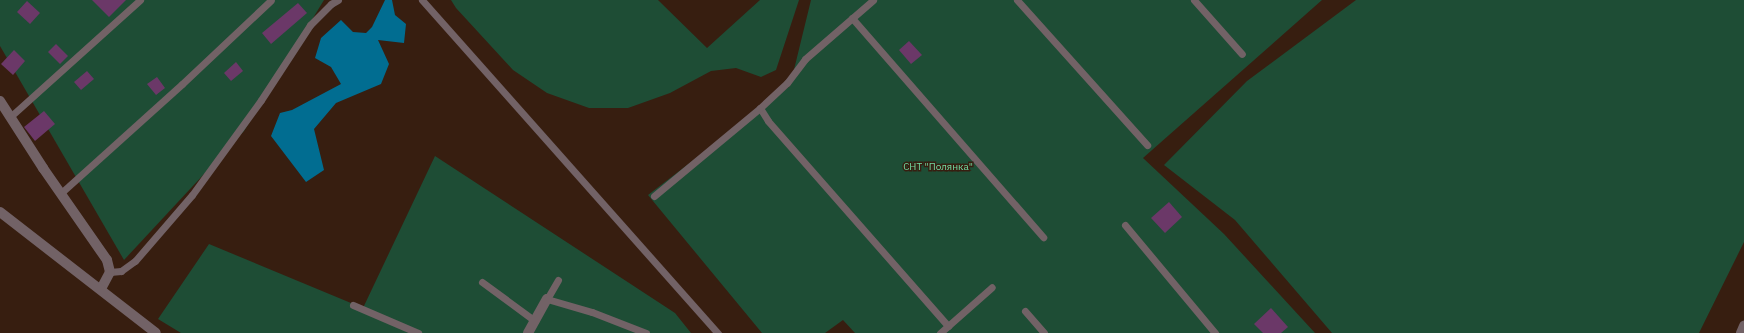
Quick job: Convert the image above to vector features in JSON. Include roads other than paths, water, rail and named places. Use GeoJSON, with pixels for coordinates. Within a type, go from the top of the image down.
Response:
{"type":"FeatureCollection","features":[{"type":"Feature","properties":{"kind":"street"},"geometry":{"type":"LineString","coordinates":[[0,101],[107,260],[110,272],[101,289]]}},
{"type":"Feature","properties":{"kind":"street"},"geometry":{"type":"LineString","coordinates":[[0,212],[156,333]]}},
{"type":"Feature","properties":{"kind":"street"},"geometry":{"type":"LineString","coordinates":[[528,333],[548,298]]}},
{"type":"Feature","properties":{"kind":"street"},"geometry":{"type":"LineString","coordinates":[[1741,333],[1744,326]]}},
{"type":"Feature","properties":{"kind":"lane"},"geometry":{"type":"LineString","coordinates":[[10,117],[140,0]]}},
{"type":"Feature","properties":{"kind":"lane"},"geometry":{"type":"LineString","coordinates":[[61,193],[182,84],[271,0]]}},
{"type":"Feature","properties":{"kind":"lane"},"geometry":{"type":"LineString","coordinates":[[110,272],[121,271],[135,261],[192,195],[261,100],[310,25],[331,4],[338,0]]}},
{"type":"Feature","properties":{"kind":"lane"},"geometry":{"type":"LineString","coordinates":[[422,0],[718,333]]}},
{"type":"Feature","properties":{"kind":"lane"},"geometry":{"type":"LineString","coordinates":[[654,196],[760,108],[787,83],[805,59],[873,0]]}},
{"type":"Feature","properties":{"kind":"lane"},"geometry":{"type":"LineString","coordinates":[[1017,0],[1147,145]]}},
{"type":"Feature","properties":{"kind":"lane"},"geometry":{"type":"LineString","coordinates":[[1194,0],[1242,54]]}},
{"type":"Feature","properties":{"kind":"lane"},"geometry":{"type":"LineString","coordinates":[[852,18],[1043,237]]}},
{"type":"Feature","properties":{"kind":"lane"},"geometry":{"type":"LineString","coordinates":[[760,108],[768,121],[948,326]]}},
{"type":"Feature","properties":{"kind":"lane"},"geometry":{"type":"LineString","coordinates":[[1125,225],[1215,333]]}},
{"type":"Feature","properties":{"kind":"lane"},"geometry":{"type":"LineString","coordinates":[[558,280],[548,298],[592,312],[646,333]]}},
{"type":"Feature","properties":{"kind":"lane"},"geometry":{"type":"LineString","coordinates":[[482,282],[535,321]]}},
{"type":"Feature","properties":{"kind":"lane"},"geometry":{"type":"LineString","coordinates":[[940,333],[992,287]]}},
{"type":"Feature","properties":{"kind":"lane"},"geometry":{"type":"LineString","coordinates":[[353,305],[418,333]]}},
{"type":"Feature","properties":{"kind":"lane"},"geometry":{"type":"LineString","coordinates":[[1025,311],[1044,333]]}},
{"type":"Feature","properties":{"kind":"water"},"geometry":{"type":"Polygon","coordinates":[[[385,0],[392,0],[395,15],[406,24],[404,43],[378,40],[389,64],[381,84],[336,103],[314,129],[324,170],[306,182],[271,136],[280,113],[292,110],[341,84],[331,67],[315,58],[321,38],[341,20],[353,32],[366,33],[372,27],[385,0]]]}},
{"type":"Feature","properties":{"kind":"park label","name":"СНТ \"Полянка\""},"geometry":{"type":"Point","coordinates":[938,167]}}]}
